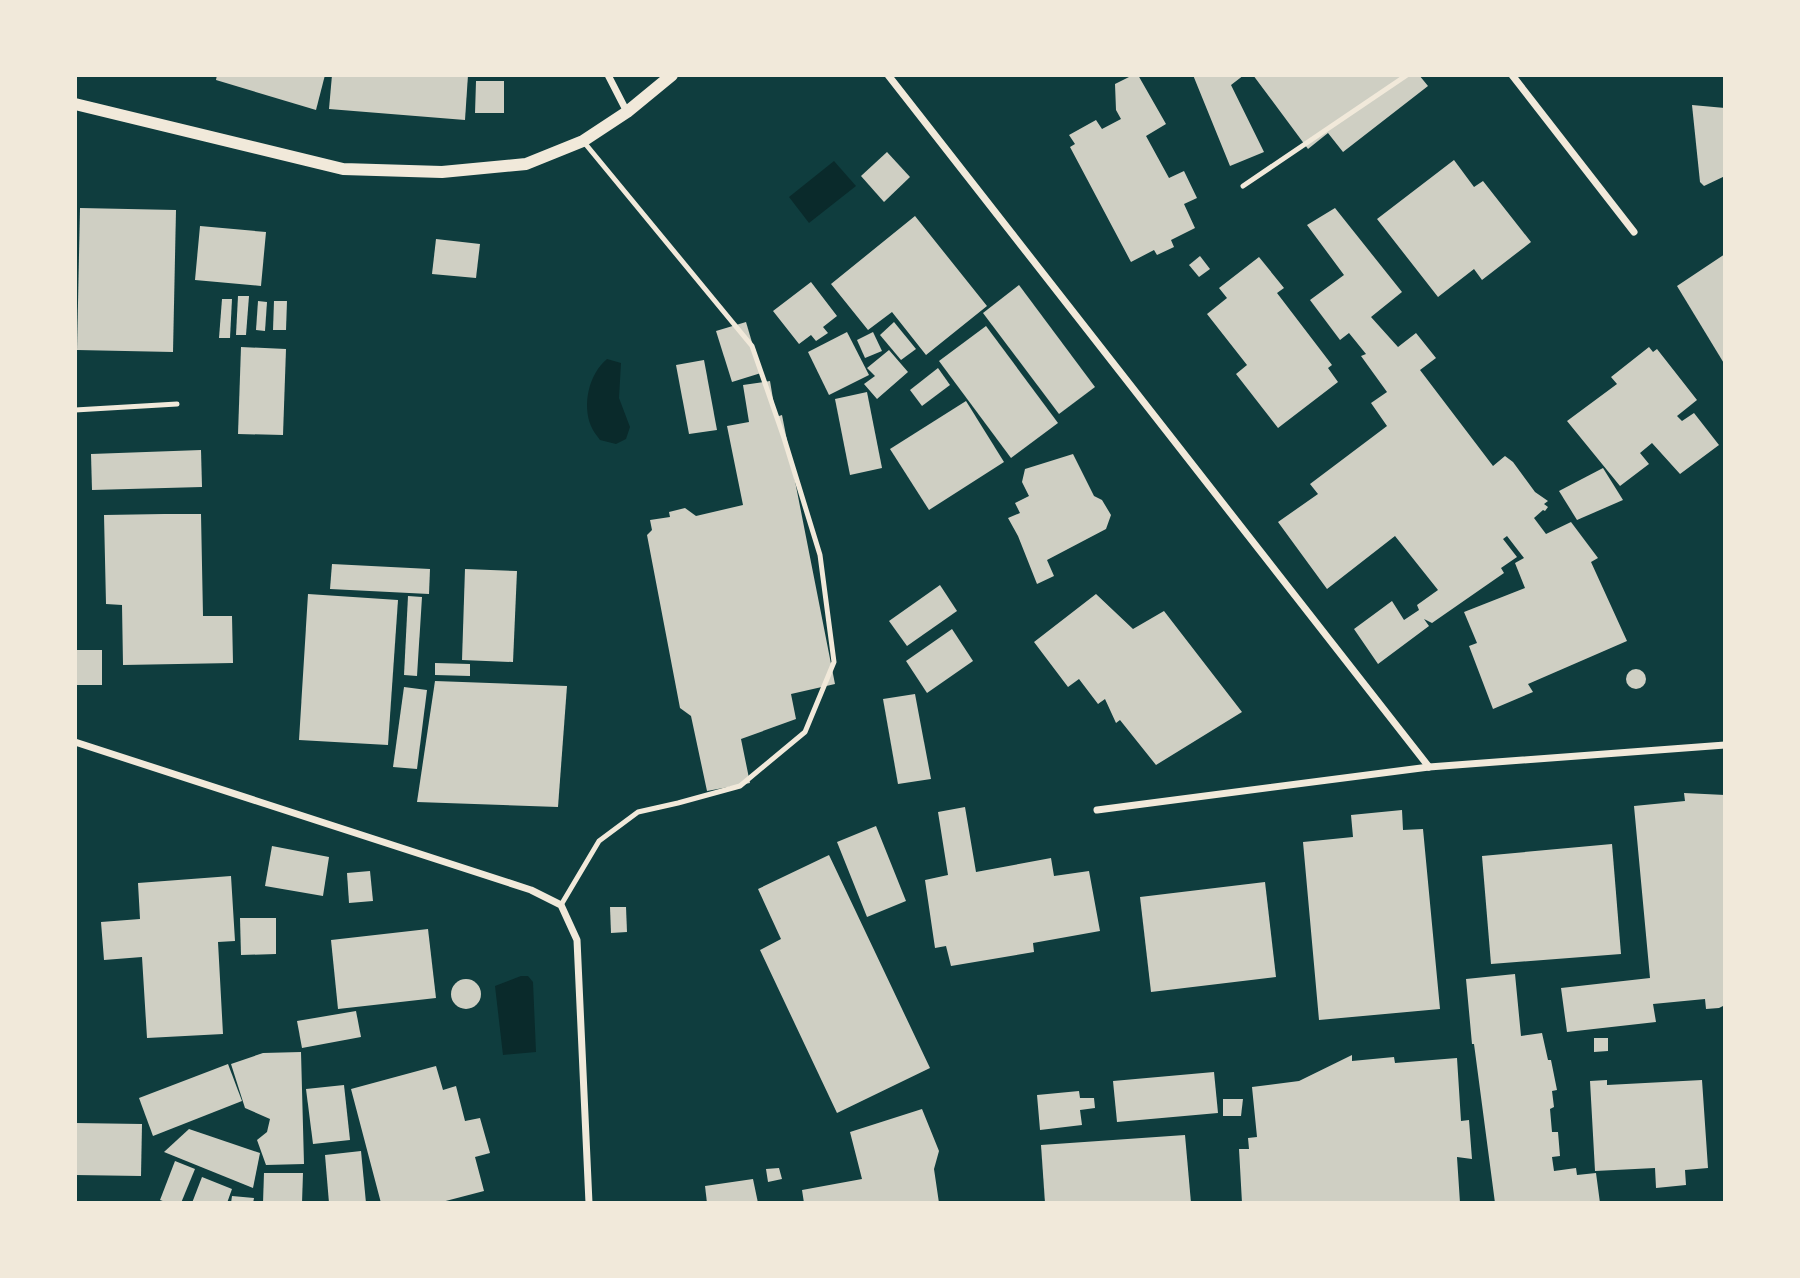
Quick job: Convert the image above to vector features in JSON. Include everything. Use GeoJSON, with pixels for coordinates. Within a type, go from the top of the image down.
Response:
{"type":"FeatureCollection","features":[{"type":"Feature","properties":{"kind":"street"},"geometry":{"type":"LineString","coordinates":[[608,75],[627,112]]}},
{"type":"Feature","properties":{"kind":"street"},"geometry":{"type":"LineString","coordinates":[[75,104],[343,169],[442,172],[526,164],[583,141],[627,112],[673,75]]}},
{"type":"Feature","properties":{"kind":"street"},"geometry":{"type":"LineString","coordinates":[[888,75],[1429,767]]}},
{"type":"Feature","properties":{"kind":"street"},"geometry":{"type":"LineString","coordinates":[[1512,75],[1634,232]]}},
{"type":"Feature","properties":{"kind":"street"},"geometry":{"type":"LineString","coordinates":[[75,742],[531,890],[561,905],[577,940],[589,1203]]}},
{"type":"Feature","properties":{"kind":"street"},"geometry":{"type":"LineString","coordinates":[[1097,810],[1429,767],[1725,745]]}},
{"type":"Feature","properties":{"kind":"lane"},"geometry":{"type":"LineString","coordinates":[[1243,186],[1407,75]]}},
{"type":"Feature","properties":{"kind":"lane"},"geometry":{"type":"LineString","coordinates":[[561,905],[598,841],[638,812],[740,786],[805,732],[834,662],[820,555],[752,346],[583,141]]}},
{"type":"Feature","properties":{"kind":"lane"},"geometry":{"type":"LineString","coordinates":[[75,410],[177,404]]}},
{"type":"Feature","properties":{"kind":"water"},"geometry":{"type":"Polygon","coordinates":[[[834,161],[856,186],[809,223],[789,197],[834,161]]]}},
{"type":"Feature","properties":{"kind":"water"},"geometry":{"type":"Polygon","coordinates":[[[607,359],[621,363],[619,398],[630,427],[626,439],[616,444],[600,440],[591,426],[587,408],[592,381],[607,359]]]}},
{"type":"Feature","properties":{"kind":"water"},"geometry":{"type":"Polygon","coordinates":[[[528,976],[533,982],[536,1052],[503,1055],[495,986],[528,976]]]}},
{"type":"Feature","properties":{"kind":"building"},"geometry":{"type":"Polygon","coordinates":[[[217,75],[325,75],[316,110],[216,80],[217,75]]]}},
{"type":"Feature","properties":{"kind":"building"},"geometry":{"type":"Polygon","coordinates":[[[332,75],[468,75],[465,120],[329,109],[332,75]]]}},
{"type":"Feature","properties":{"kind":"building"},"geometry":{"type":"Polygon","coordinates":[[[1138,75],[1166,124],[1146,136],[1169,178],[1184,171],[1197,198],[1184,204],[1195,228],[1171,240],[1174,247],[1157,255],[1154,250],[1131,262],[1070,147],[1075,144],[1069,135],[1096,120],[1102,129],[1121,119],[1116,110],[1115,84],[1138,75]]]}},
{"type":"Feature","properties":{"kind":"building"},"geometry":{"type":"Polygon","coordinates":[[[1193,75],[1244,75],[1231,85],[1264,152],[1230,166],[1193,75]]]}},
{"type":"Feature","properties":{"kind":"building"},"geometry":{"type":"Polygon","coordinates":[[[1253,75],[1419,75],[1428,86],[1343,152],[1328,133],[1308,149],[1253,75]]]}},
{"type":"Feature","properties":{"kind":"building"},"geometry":{"type":"Polygon","coordinates":[[[476,81],[504,81],[504,113],[475,113],[476,81]]]}},
{"type":"Feature","properties":{"kind":"building"},"geometry":{"type":"Polygon","coordinates":[[[1692,105],[1725,108],[1725,176],[1704,186],[1700,182],[1692,105]]]}},
{"type":"Feature","properties":{"kind":"building"},"geometry":{"type":"Polygon","coordinates":[[[887,152],[910,177],[884,202],[861,176],[887,152]]]}},
{"type":"Feature","properties":{"kind":"building"},"geometry":{"type":"Polygon","coordinates":[[[1454,160],[1474,187],[1483,181],[1531,242],[1482,280],[1474,269],[1438,297],[1377,219],[1454,160]]]}},
{"type":"Feature","properties":{"kind":"building"},"geometry":{"type":"Polygon","coordinates":[[[80,208],[176,210],[173,352],[77,350],[80,208]]]}},
{"type":"Feature","properties":{"kind":"building"},"geometry":{"type":"Polygon","coordinates":[[[1335,208],[1402,292],[1371,317],[1398,347],[1416,333],[1436,358],[1420,370],[1493,466],[1505,456],[1513,462],[1535,492],[1548,501],[1544,504],[1548,507],[1545,511],[1534,518],[1546,534],[1571,522],[1598,558],[1591,562],[1627,641],[1528,684],[1533,692],[1493,709],[1469,646],[1477,643],[1464,612],[1525,588],[1515,563],[1524,558],[1507,536],[1503,539],[1517,557],[1501,568],[1504,573],[1432,623],[1424,619],[1429,626],[1378,664],[1354,629],[1392,601],[1404,620],[1419,610],[1417,605],[1438,590],[1395,536],[1327,589],[1278,522],[1318,494],[1310,484],[1387,426],[1371,403],[1387,392],[1361,356],[1366,354],[1349,333],[1340,340],[1310,300],[1344,275],[1307,225],[1335,208]]]}},
{"type":"Feature","properties":{"kind":"building"},"geometry":{"type":"Polygon","coordinates":[[[915,216],[987,306],[926,355],[892,312],[868,330],[831,284],[915,216]]]}},
{"type":"Feature","properties":{"kind":"building"},"geometry":{"type":"Polygon","coordinates":[[[200,226],[266,232],[261,286],[195,280],[200,226]]]}},
{"type":"Feature","properties":{"kind":"building"},"geometry":{"type":"Polygon","coordinates":[[[436,239],[480,244],[476,278],[432,274],[436,239]]]}},
{"type":"Feature","properties":{"kind":"building"},"geometry":{"type":"Polygon","coordinates":[[[1725,254],[1725,365],[1677,286],[1725,254]]]}},
{"type":"Feature","properties":{"kind":"building"},"geometry":{"type":"Polygon","coordinates":[[[1200,256],[1210,269],[1199,277],[1189,265],[1200,256]]]}},
{"type":"Feature","properties":{"kind":"building"},"geometry":{"type":"Polygon","coordinates":[[[1259,257],[1284,288],[1277,293],[1332,365],[1328,368],[1338,382],[1278,428],[1236,374],[1247,365],[1207,314],[1227,298],[1219,288],[1259,257]]]}},
{"type":"Feature","properties":{"kind":"building"},"geometry":{"type":"Polygon","coordinates":[[[811,282],[837,316],[823,327],[828,333],[816,341],[811,335],[799,344],[773,311],[811,282]]]}},
{"type":"Feature","properties":{"kind":"building"},"geometry":{"type":"Polygon","coordinates":[[[1019,285],[1095,387],[1059,414],[983,313],[1019,285]]]}},
{"type":"Feature","properties":{"kind":"building"},"geometry":{"type":"Polygon","coordinates":[[[238,296],[249,296],[246,335],[236,335],[238,296]]]}},
{"type":"Feature","properties":{"kind":"building"},"geometry":{"type":"Polygon","coordinates":[[[222,299],[232,299],[230,338],[219,338],[222,299]]]}},
{"type":"Feature","properties":{"kind":"building"},"geometry":{"type":"Polygon","coordinates":[[[258,301],[267,302],[265,331],[256,330],[258,301]]]}},
{"type":"Feature","properties":{"kind":"building"},"geometry":{"type":"Polygon","coordinates":[[[274,301],[287,301],[286,330],[273,330],[274,301]]]}},
{"type":"Feature","properties":{"kind":"building"},"geometry":{"type":"Polygon","coordinates":[[[746,322],[761,373],[732,382],[716,331],[746,322]]]}},
{"type":"Feature","properties":{"kind":"building"},"geometry":{"type":"Polygon","coordinates":[[[894,322],[916,349],[901,360],[880,335],[894,322]]]}},
{"type":"Feature","properties":{"kind":"building"},"geometry":{"type":"Polygon","coordinates":[[[986,326],[1058,423],[1011,458],[939,361],[986,326]]]}},
{"type":"Feature","properties":{"kind":"building"},"geometry":{"type":"Polygon","coordinates":[[[847,332],[869,375],[829,395],[808,352],[847,332]]]}},
{"type":"Feature","properties":{"kind":"building"},"geometry":{"type":"Polygon","coordinates":[[[873,332],[882,351],[865,358],[857,340],[873,332]]]}},
{"type":"Feature","properties":{"kind":"building"},"geometry":{"type":"Polygon","coordinates":[[[241,347],[286,349],[283,435],[238,434],[241,347]]]}},
{"type":"Feature","properties":{"kind":"building"},"geometry":{"type":"Polygon","coordinates":[[[1649,347],[1653,352],[1657,349],[1697,400],[1677,416],[1682,421],[1694,413],[1719,445],[1680,474],[1652,443],[1640,453],[1649,464],[1620,486],[1567,421],[1617,384],[1611,377],[1649,347]]]}},
{"type":"Feature","properties":{"kind":"building"},"geometry":{"type":"Polygon","coordinates":[[[889,350],[908,372],[877,399],[864,384],[875,376],[867,368],[889,350]]]}},
{"type":"Feature","properties":{"kind":"building"},"geometry":{"type":"Polygon","coordinates":[[[704,360],[717,430],[689,434],[676,365],[704,360]]]}},
{"type":"Feature","properties":{"kind":"building"},"geometry":{"type":"Polygon","coordinates":[[[938,368],[950,385],[922,406],[910,390],[938,368]]]}},
{"type":"Feature","properties":{"kind":"building"},"geometry":{"type":"Polygon","coordinates":[[[770,381],[776,417],[782,415],[835,684],[791,694],[796,719],[741,739],[750,783],[707,791],[691,716],[680,708],[647,535],[652,530],[650,520],[670,517],[669,512],[685,508],[696,516],[743,505],[727,426],[749,422],[743,385],[770,381]]]}},
{"type":"Feature","properties":{"kind":"building"},"geometry":{"type":"Polygon","coordinates":[[[867,392],[882,468],[850,475],[835,399],[867,392]]]}},
{"type":"Feature","properties":{"kind":"building"},"geometry":{"type":"Polygon","coordinates":[[[966,401],[1004,462],[929,510],[890,449],[966,401]]]}},
{"type":"Feature","properties":{"kind":"building"},"geometry":{"type":"Polygon","coordinates":[[[201,450],[202,487],[92,490],[91,454],[201,450]]]}},
{"type":"Feature","properties":{"kind":"building"},"geometry":{"type":"Polygon","coordinates":[[[1073,454],[1094,496],[1102,500],[1111,515],[1106,529],[1047,560],[1054,576],[1037,584],[1008,518],[1020,513],[1015,503],[1029,496],[1022,482],[1025,469],[1073,454]]]}},
{"type":"Feature","properties":{"kind":"building"},"geometry":{"type":"Polygon","coordinates":[[[1603,468],[1623,500],[1577,520],[1559,491],[1603,468]]]}},
{"type":"Feature","properties":{"kind":"building"},"geometry":{"type":"Polygon","coordinates":[[[201,514],[203,616],[232,616],[233,663],[123,665],[122,605],[106,604],[104,515],[201,514]]]}},
{"type":"Feature","properties":{"kind":"building"},"geometry":{"type":"Polygon","coordinates":[[[332,564],[430,569],[429,594],[330,589],[332,564]]]}},
{"type":"Feature","properties":{"kind":"building"},"geometry":{"type":"Polygon","coordinates":[[[465,569],[517,571],[513,662],[462,660],[465,569]]]}},
{"type":"Feature","properties":{"kind":"building"},"geometry":{"type":"Polygon","coordinates":[[[940,585],[957,611],[907,646],[889,621],[940,585]]]}},
{"type":"Feature","properties":{"kind":"building"},"geometry":{"type":"Polygon","coordinates":[[[308,594],[398,600],[388,745],[299,740],[308,594]]]}},
{"type":"Feature","properties":{"kind":"building"},"geometry":{"type":"Polygon","coordinates":[[[1096,594],[1133,629],[1164,611],[1242,712],[1156,765],[1120,720],[1116,723],[1105,699],[1098,704],[1079,679],[1068,687],[1034,642],[1096,594]]]}},
{"type":"Feature","properties":{"kind":"building"},"geometry":{"type":"Polygon","coordinates":[[[408,596],[422,597],[417,676],[404,675],[408,596]]]}},
{"type":"Feature","properties":{"kind":"building"},"geometry":{"type":"Polygon","coordinates":[[[952,629],[973,661],[927,693],[906,661],[952,629]]]}},
{"type":"Feature","properties":{"kind":"building"},"geometry":{"type":"Polygon","coordinates":[[[75,650],[102,650],[102,685],[75,685],[75,650]]]}},
{"type":"Feature","properties":{"kind":"building"},"geometry":{"type":"Polygon","coordinates":[[[435,663],[470,664],[470,676],[435,675],[435,663]]]}},
{"type":"Feature","properties":{"kind":"building"},"geometry":{"type":"Polygon","coordinates":[[[1636,669],[1643,672],[1646,679],[1643,686],[1636,689],[1629,686],[1626,679],[1629,672],[1636,669]]]}},
{"type":"Feature","properties":{"kind":"building"},"geometry":{"type":"Polygon","coordinates":[[[435,681],[567,686],[558,807],[417,802],[435,681]]]}},
{"type":"Feature","properties":{"kind":"building"},"geometry":{"type":"Polygon","coordinates":[[[404,687],[427,690],[417,769],[393,767],[404,687]]]}},
{"type":"Feature","properties":{"kind":"building"},"geometry":{"type":"Polygon","coordinates":[[[915,694],[931,779],[898,784],[883,699],[915,694]]]}},
{"type":"Feature","properties":{"kind":"building"},"geometry":{"type":"Polygon","coordinates":[[[1684,793],[1725,795],[1725,1005],[1706,1009],[1705,999],[1653,1004],[1656,1022],[1567,1032],[1561,988],[1650,978],[1634,806],[1685,801],[1684,793]]]}},
{"type":"Feature","properties":{"kind":"building"},"geometry":{"type":"Polygon","coordinates":[[[965,807],[976,872],[1051,858],[1054,876],[1089,871],[1100,931],[1033,943],[1034,952],[951,966],[946,946],[935,948],[925,880],[948,875],[938,812],[965,807]]]}},
{"type":"Feature","properties":{"kind":"building"},"geometry":{"type":"Polygon","coordinates":[[[1402,810],[1403,830],[1423,829],[1440,1009],[1319,1020],[1303,842],[1353,837],[1351,815],[1402,810]]]}},
{"type":"Feature","properties":{"kind":"building"},"geometry":{"type":"Polygon","coordinates":[[[876,826],[906,901],[867,917],[837,842],[876,826]]]}},
{"type":"Feature","properties":{"kind":"building"},"geometry":{"type":"Polygon","coordinates":[[[1612,844],[1621,954],[1491,964],[1482,856],[1612,844]]]}},
{"type":"Feature","properties":{"kind":"building"},"geometry":{"type":"Polygon","coordinates":[[[272,846],[329,857],[323,896],[265,886],[272,846]]]}},
{"type":"Feature","properties":{"kind":"building"},"geometry":{"type":"Polygon","coordinates":[[[829,855],[930,1068],[837,1113],[760,950],[781,939],[758,889],[829,855]]]}},
{"type":"Feature","properties":{"kind":"building"},"geometry":{"type":"Polygon","coordinates":[[[370,871],[373,901],[349,903],[347,873],[370,871]]]}},
{"type":"Feature","properties":{"kind":"building"},"geometry":{"type":"Polygon","coordinates":[[[231,876],[235,941],[218,942],[223,1034],[147,1038],[142,957],[104,960],[101,922],[140,919],[138,883],[231,876]]]}},
{"type":"Feature","properties":{"kind":"building"},"geometry":{"type":"Polygon","coordinates":[[[1265,882],[1276,977],[1151,992],[1140,897],[1265,882]]]}},
{"type":"Feature","properties":{"kind":"building"},"geometry":{"type":"Polygon","coordinates":[[[610,907],[626,907],[627,932],[611,933],[610,907]]]}},
{"type":"Feature","properties":{"kind":"building"},"geometry":{"type":"Polygon","coordinates":[[[240,918],[276,918],[276,954],[241,955],[240,918]]]}},
{"type":"Feature","properties":{"kind":"building"},"geometry":{"type":"Polygon","coordinates":[[[428,929],[436,998],[338,1009],[331,940],[428,929]]]}},
{"type":"Feature","properties":{"kind":"building"},"geometry":{"type":"Polygon","coordinates":[[[1515,974],[1521,1036],[1542,1033],[1557,1090],[1552,1091],[1554,1107],[1550,1109],[1552,1132],[1558,1132],[1560,1156],[1552,1157],[1554,1171],[1576,1168],[1577,1175],[1596,1173],[1600,1203],[1495,1203],[1472,1044],[1466,979],[1515,974]]]}},
{"type":"Feature","properties":{"kind":"building"},"geometry":{"type":"Polygon","coordinates":[[[466,979],[477,983],[481,994],[477,1005],[466,1009],[455,1005],[451,994],[455,983],[466,979]]]}},
{"type":"Feature","properties":{"kind":"building"},"geometry":{"type":"Polygon","coordinates":[[[356,1011],[361,1037],[302,1048],[297,1021],[356,1011]]]}},
{"type":"Feature","properties":{"kind":"building"},"geometry":{"type":"Polygon","coordinates":[[[1594,1038],[1608,1038],[1608,1051],[1594,1052],[1594,1038]]]}},
{"type":"Feature","properties":{"kind":"building"},"geometry":{"type":"Polygon","coordinates":[[[301,1052],[304,1164],[266,1165],[257,1140],[267,1132],[270,1119],[245,1108],[231,1064],[263,1053],[301,1052]]]}},
{"type":"Feature","properties":{"kind":"building"},"geometry":{"type":"Polygon","coordinates":[[[1352,1055],[1352,1061],[1394,1057],[1395,1063],[1457,1058],[1461,1121],[1469,1120],[1472,1159],[1457,1157],[1460,1203],[1242,1203],[1239,1149],[1249,1149],[1248,1138],[1257,1137],[1252,1087],[1299,1081],[1352,1055]]]}},
{"type":"Feature","properties":{"kind":"building"},"geometry":{"type":"Polygon","coordinates":[[[228,1064],[242,1101],[153,1136],[139,1098],[228,1064]]]}},
{"type":"Feature","properties":{"kind":"building"},"geometry":{"type":"Polygon","coordinates":[[[436,1066],[443,1090],[456,1086],[465,1121],[480,1118],[490,1153],[475,1157],[484,1191],[438,1203],[381,1203],[351,1089],[436,1066]]]}},
{"type":"Feature","properties":{"kind":"building"},"geometry":{"type":"Polygon","coordinates":[[[1214,1072],[1218,1113],[1117,1122],[1113,1081],[1214,1072]]]}},
{"type":"Feature","properties":{"kind":"building"},"geometry":{"type":"Polygon","coordinates":[[[1607,1080],[1607,1085],[1702,1080],[1708,1168],[1685,1170],[1686,1185],[1656,1188],[1655,1168],[1595,1171],[1590,1081],[1607,1080]]]}},
{"type":"Feature","properties":{"kind":"building"},"geometry":{"type":"Polygon","coordinates":[[[344,1085],[350,1140],[313,1144],[306,1089],[344,1085]]]}},
{"type":"Feature","properties":{"kind":"building"},"geometry":{"type":"Polygon","coordinates":[[[1079,1091],[1080,1098],[1094,1098],[1095,1108],[1080,1110],[1082,1125],[1040,1130],[1037,1095],[1079,1091]]]}},
{"type":"Feature","properties":{"kind":"building"},"geometry":{"type":"Polygon","coordinates":[[[1223,1099],[1243,1099],[1241,1116],[1223,1116],[1223,1099]]]}},
{"type":"Feature","properties":{"kind":"building"},"geometry":{"type":"Polygon","coordinates":[[[922,1109],[939,1151],[934,1169],[939,1203],[804,1203],[802,1190],[862,1179],[850,1132],[922,1109]]]}},
{"type":"Feature","properties":{"kind":"building"},"geometry":{"type":"Polygon","coordinates":[[[75,1123],[142,1124],[141,1176],[75,1175],[75,1123]]]}},
{"type":"Feature","properties":{"kind":"building"},"geometry":{"type":"Polygon","coordinates":[[[189,1129],[260,1153],[253,1188],[164,1152],[189,1129]]]}},
{"type":"Feature","properties":{"kind":"building"},"geometry":{"type":"Polygon","coordinates":[[[1185,1135],[1191,1203],[1045,1203],[1041,1145],[1185,1135]]]}},
{"type":"Feature","properties":{"kind":"building"},"geometry":{"type":"Polygon","coordinates":[[[361,1151],[366,1203],[329,1203],[325,1155],[361,1151]]]}},
{"type":"Feature","properties":{"kind":"building"},"geometry":{"type":"Polygon","coordinates":[[[175,1161],[195,1169],[181,1203],[168,1203],[160,1200],[175,1161]]]}},
{"type":"Feature","properties":{"kind":"building"},"geometry":{"type":"Polygon","coordinates":[[[779,1168],[782,1179],[768,1182],[766,1169],[779,1168]]]}},
{"type":"Feature","properties":{"kind":"building"},"geometry":{"type":"Polygon","coordinates":[[[264,1173],[303,1173],[302,1203],[263,1203],[264,1173]]]}},
{"type":"Feature","properties":{"kind":"building"},"geometry":{"type":"Polygon","coordinates":[[[202,1177],[232,1189],[227,1203],[192,1203],[202,1177]]]}},
{"type":"Feature","properties":{"kind":"building"},"geometry":{"type":"Polygon","coordinates":[[[753,1179],[758,1203],[707,1203],[705,1186],[753,1179]]]}},
{"type":"Feature","properties":{"kind":"building"},"geometry":{"type":"Polygon","coordinates":[[[232,1196],[254,1198],[253,1203],[231,1203],[232,1196]]]}}]}
